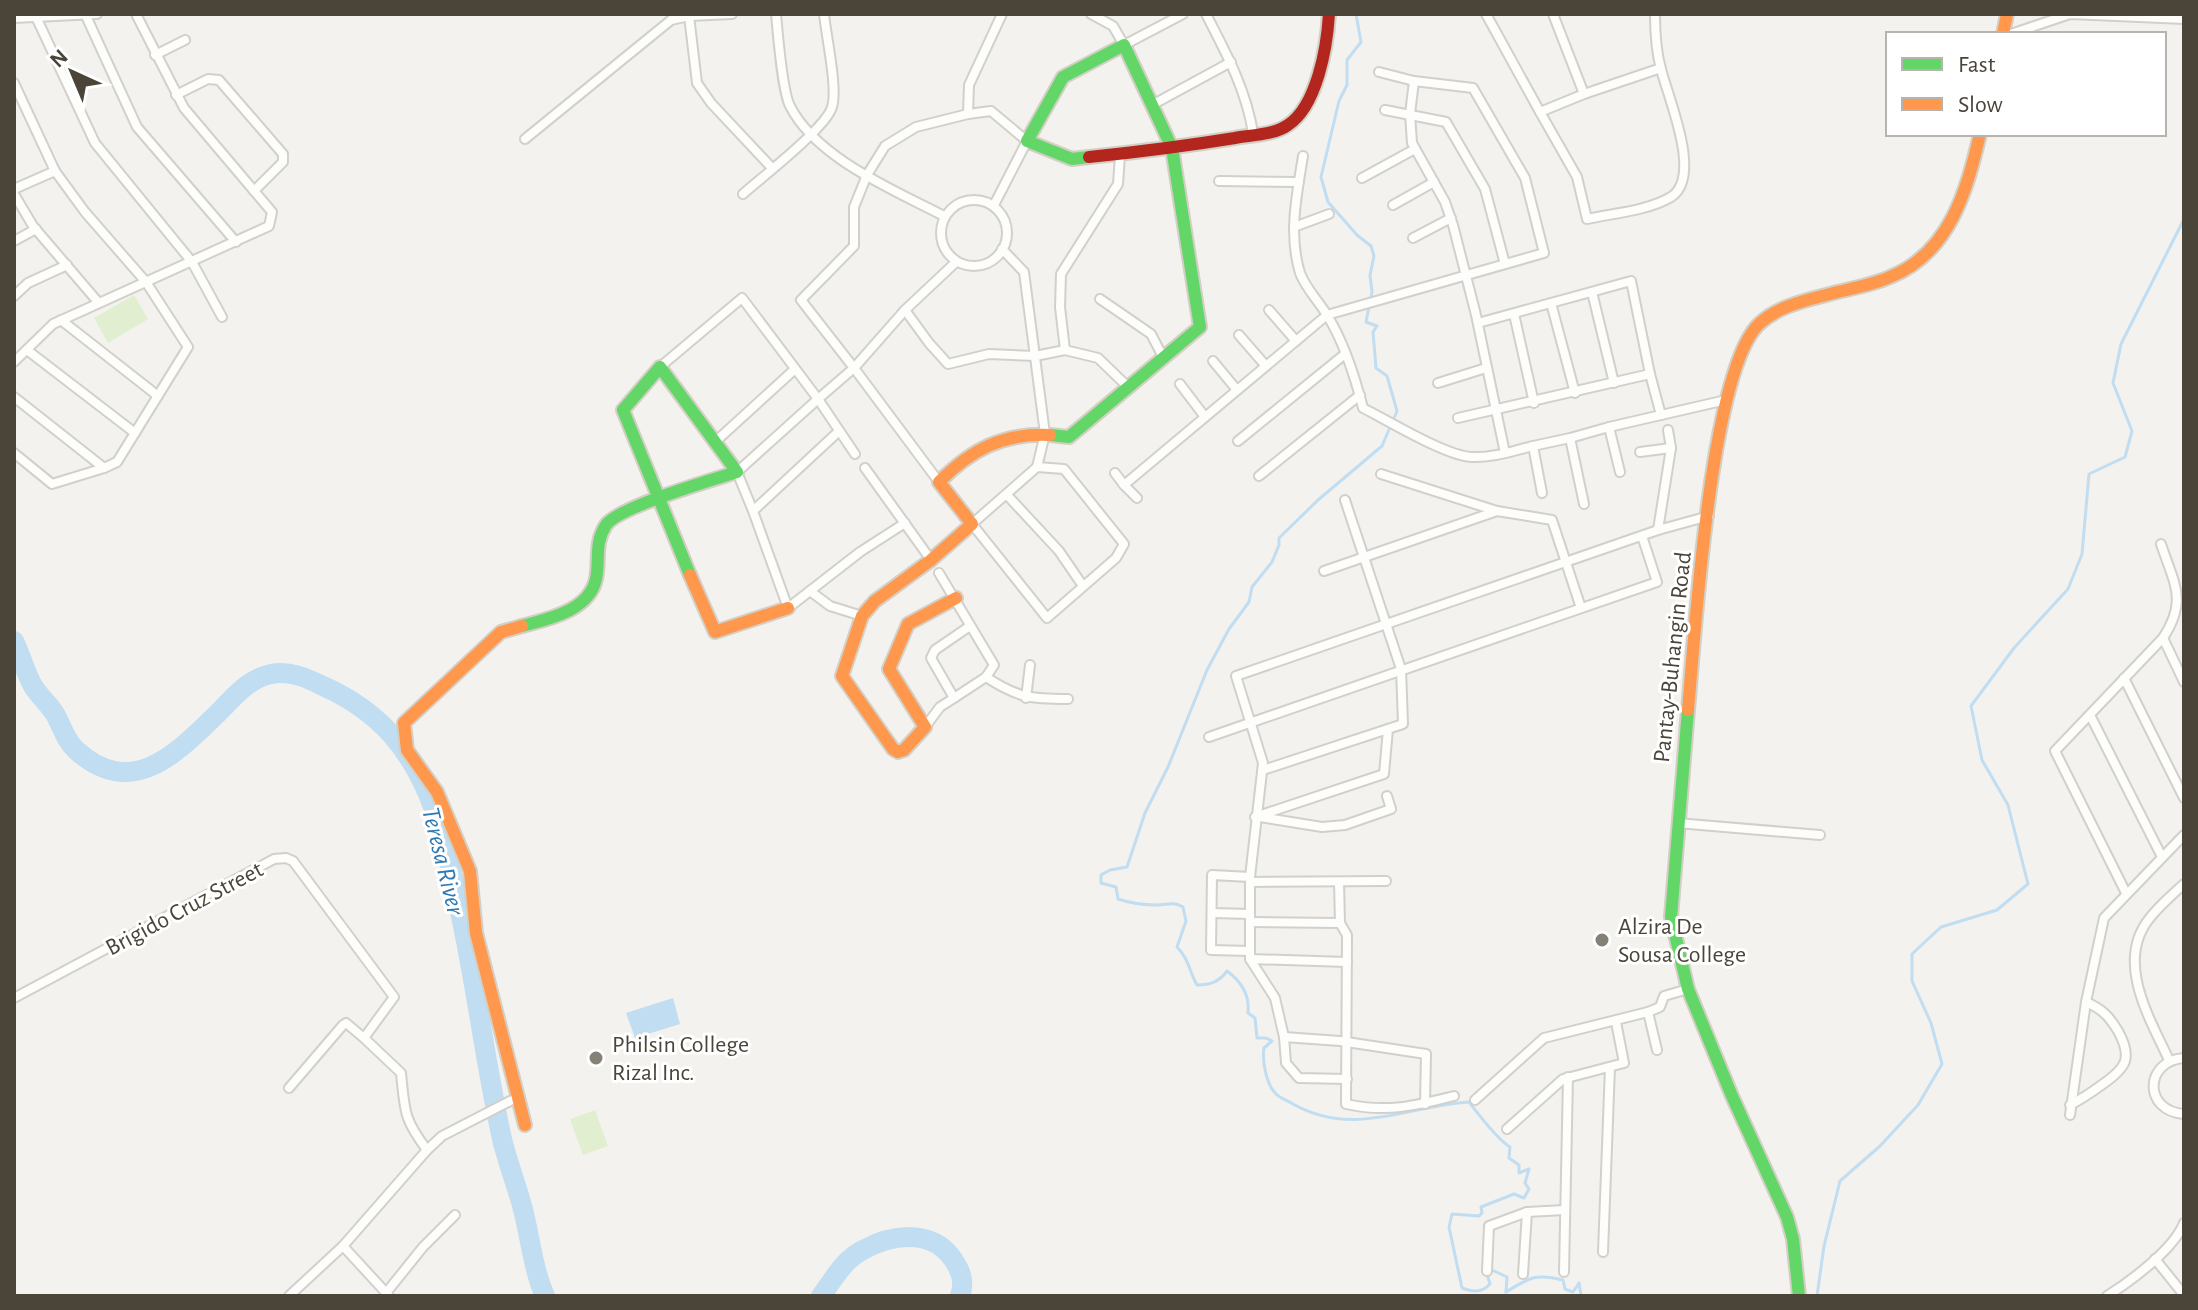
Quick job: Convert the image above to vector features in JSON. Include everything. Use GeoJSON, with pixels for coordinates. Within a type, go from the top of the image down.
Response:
{"type":"FeatureCollection","features":[{"type":"Feature","properties":{"kind":"street"},"geometry":{"type":"LineString","coordinates":[[14,18],[97,14]]}},
{"type":"Feature","properties":{"kind":"street"},"geometry":{"type":"LineString","coordinates":[[14,362],[61,320],[269,226],[272,212],[184,108],[136,14]]}},
{"type":"Feature","properties":{"kind":"street"},"geometry":{"type":"LineString","coordinates":[[525,139],[671,20],[732,14]]}},
{"type":"Feature","properties":{"kind":"street"},"geometry":{"type":"LineString","coordinates":[[776,14],[788,103],[809,136],[867,175],[944,216]]}},
{"type":"Feature","properties":{"kind":"street"},"geometry":{"type":"LineString","coordinates":[[743,194],[809,136],[832,109],[834,95],[824,14]]}},
{"type":"Feature","properties":{"kind":"street"},"geometry":{"type":"LineString","coordinates":[[968,114],[969,85],[1002,14]]}},
{"type":"Feature","properties":{"kind":"street"},"geometry":{"type":"LineString","coordinates":[[939,482],[962,457],[995,440],[1045,434],[1069,437],[1200,327],[1172,148],[1113,26],[1091,14]]}},
{"type":"Feature","properties":{"kind":"street"},"geometry":{"type":"LineString","coordinates":[[994,205],[1063,77],[1183,14]]}},
{"type":"Feature","properties":{"kind":"street"},"geometry":{"type":"LineString","coordinates":[[1206,14],[1248,103],[1253,133]]}},
{"type":"Feature","properties":{"kind":"street"},"geometry":{"type":"LineString","coordinates":[[1037,467],[1064,469],[1124,544],[1116,558],[1047,618],[801,300],[854,246],[854,207],[867,175],[885,146],[916,127],[991,111],[1027,141],[1072,159],[1172,148],[1269,132],[1287,126],[1305,109],[1327,47],[1329,14]]}},
{"type":"Feature","properties":{"kind":"street"},"geometry":{"type":"LineString","coordinates":[[1486,14],[1577,177],[1587,219],[1654,205],[1674,195],[1684,176],[1684,150],[1661,68],[1655,14]]}},
{"type":"Feature","properties":{"kind":"street"},"geometry":{"type":"LineString","coordinates":[[1553,14],[1584,94]]}},
{"type":"Feature","properties":{"kind":"street"},"geometry":{"type":"LineString","coordinates":[[2017,32],[2070,14],[2184,19]]}},
{"type":"Feature","properties":{"kind":"street"},"geometry":{"type":"LineString","coordinates":[[86,16],[137,127],[236,242]]}},
{"type":"Feature","properties":{"kind":"street"},"geometry":{"type":"LineString","coordinates":[[689,16],[697,83],[711,103],[772,168]]}},
{"type":"Feature","properties":{"kind":"street"},"geometry":{"type":"LineString","coordinates":[[37,19],[95,143],[192,262],[222,317]]}},
{"type":"Feature","properties":{"kind":"street"},"geometry":{"type":"LineString","coordinates":[[155,55],[185,40]]}},
{"type":"Feature","properties":{"kind":"street"},"geometry":{"type":"LineString","coordinates":[[1152,105],[1231,62]]}},
{"type":"Feature","properties":{"kind":"street"},"geometry":{"type":"LineString","coordinates":[[1540,112],[1661,68]]}},
{"type":"Feature","properties":{"kind":"street"},"geometry":{"type":"LineString","coordinates":[[1124,485],[1327,315],[1544,253],[1525,178],[1473,88],[1414,81],[1379,72]]}},
{"type":"Feature","properties":{"kind":"street"},"geometry":{"type":"LineString","coordinates":[[176,95],[208,79],[219,80],[283,154],[283,162],[254,191]]}},
{"type":"Feature","properties":{"kind":"street"},"geometry":{"type":"LineString","coordinates":[[1414,81],[1410,114],[1412,143],[1451,218],[1478,323],[1505,453]]}},
{"type":"Feature","properties":{"kind":"street"},"geometry":{"type":"LineString","coordinates":[[14,83],[55,171],[85,212],[146,282],[188,347],[117,462],[52,484],[14,453]]}},
{"type":"Feature","properties":{"kind":"street"},"geometry":{"type":"LineString","coordinates":[[1385,110],[1446,122],[1485,189],[1505,264]]}},
{"type":"Feature","properties":{"kind":"street","name":"Pantay-Buhangin Road"},"geometry":{"type":"LineString","coordinates":[[1799,1296],[1793,1239],[1787,1217],[1738,1111],[1688,989],[1671,917],[1677,823],[1709,516],[1726,400],[1749,337],[1760,323],[1789,305],[1889,278],[1922,258],[1948,228],[1960,205],[1980,136]]}},
{"type":"Feature","properties":{"kind":"street"},"geometry":{"type":"LineString","coordinates":[[1362,178],[1415,149]]}},
{"type":"Feature","properties":{"kind":"street"},"geometry":{"type":"LineString","coordinates":[[1065,350],[1060,307],[1061,274],[1118,184],[1120,155]]}},
{"type":"Feature","properties":{"kind":"street"},"geometry":{"type":"LineString","coordinates":[[1303,156],[1293,215],[1300,271],[1310,292],[1327,315],[1345,354],[1363,408],[1417,436],[1468,457],[1505,453],[1726,400]]}},
{"type":"Feature","properties":{"kind":"street"},"geometry":{"type":"LineString","coordinates":[[55,171],[14,192],[36,229],[98,302]]}},
{"type":"Feature","properties":{"kind":"street"},"geometry":{"type":"LineString","coordinates":[[1219,181],[1299,182]]}},
{"type":"Feature","properties":{"kind":"street"},"geometry":{"type":"LineString","coordinates":[[1393,205],[1434,182]]}},
{"type":"Feature","properties":{"kind":"street"},"geometry":{"type":"LineString","coordinates":[[979,201],[994,205],[1003,218],[1007,234],[1002,249],[988,262],[973,267],[956,262],[944,249],[941,233],[944,216],[958,204],[979,201]]}},
{"type":"Feature","properties":{"kind":"street"},"geometry":{"type":"LineString","coordinates":[[1294,227],[1329,214]]}},
{"type":"Feature","properties":{"kind":"street"},"geometry":{"type":"LineString","coordinates":[[1413,238],[1451,218]]}},
{"type":"Feature","properties":{"kind":"street"},"geometry":{"type":"LineString","coordinates":[[14,241],[36,229]]}},
{"type":"Feature","properties":{"kind":"street"},"geometry":{"type":"LineString","coordinates":[[939,573],[994,665],[986,677],[940,707],[904,750],[898,752],[842,676],[862,616],[875,601],[931,560],[1037,467],[1045,434],[1024,272],[1002,249]]}},
{"type":"Feature","properties":{"kind":"street"},"geometry":{"type":"LineString","coordinates":[[525,1125],[513,1100],[476,933],[470,871],[437,792],[407,750],[404,723],[501,632],[552,618],[582,603],[596,581],[597,546],[607,523],[657,498],[737,472],[854,368],[905,310],[956,262]]}},
{"type":"Feature","properties":{"kind":"street"},"geometry":{"type":"LineString","coordinates":[[14,296],[28,283],[67,265]]}},
{"type":"Feature","properties":{"kind":"street"},"geometry":{"type":"LineString","coordinates":[[1478,323],[1631,281],[1661,415]]}},
{"type":"Feature","properties":{"kind":"street"},"geometry":{"type":"LineString","coordinates":[[1592,292],[1614,383]]}},
{"type":"Feature","properties":{"kind":"street"},"geometry":{"type":"LineString","coordinates":[[855,454],[742,298],[660,367],[623,410],[715,632],[788,608],[860,552],[905,523]]}},
{"type":"Feature","properties":{"kind":"street"},"geometry":{"type":"LineString","coordinates":[[1100,299],[1151,334],[1163,357]]}},
{"type":"Feature","properties":{"kind":"street"},"geometry":{"type":"LineString","coordinates":[[1551,303],[1575,393]]}},
{"type":"Feature","properties":{"kind":"street"},"geometry":{"type":"LineString","coordinates":[[905,310],[948,364],[989,354],[1035,356],[1065,350],[1098,358],[1128,387]]}},
{"type":"Feature","properties":{"kind":"street"},"geometry":{"type":"LineString","coordinates":[[1269,310],[1296,341]]}},
{"type":"Feature","properties":{"kind":"street"},"geometry":{"type":"LineString","coordinates":[[1514,314],[1534,403]]}},
{"type":"Feature","properties":{"kind":"street"},"geometry":{"type":"LineString","coordinates":[[61,320],[158,396]]}},
{"type":"Feature","properties":{"kind":"street"},"geometry":{"type":"LineString","coordinates":[[1239,335],[1266,366]]}},
{"type":"Feature","properties":{"kind":"street"},"geometry":{"type":"LineString","coordinates":[[27,350],[135,433]]}},
{"type":"Feature","properties":{"kind":"street"},"geometry":{"type":"LineString","coordinates":[[1238,441],[1345,354]]}},
{"type":"Feature","properties":{"kind":"street"},"geometry":{"type":"LineString","coordinates":[[1213,361],[1237,390]]}},
{"type":"Feature","properties":{"kind":"street"},"geometry":{"type":"LineString","coordinates":[[660,367],[737,472],[788,608]]}},
{"type":"Feature","properties":{"kind":"street"},"geometry":{"type":"LineString","coordinates":[[1438,383],[1486,368]]}},
{"type":"Feature","properties":{"kind":"street"},"geometry":{"type":"LineString","coordinates":[[715,442],[795,369]]}},
{"type":"Feature","properties":{"kind":"street"},"geometry":{"type":"LineString","coordinates":[[1458,418],[1650,374]]}},
{"type":"Feature","properties":{"kind":"street"},"geometry":{"type":"LineString","coordinates":[[1180,384],[1205,417]]}},
{"type":"Feature","properties":{"kind":"street"},"geometry":{"type":"LineString","coordinates":[[1259,476],[1360,395]]}},
{"type":"Feature","properties":{"kind":"street"},"geometry":{"type":"LineString","coordinates":[[14,397],[104,468]]}},
{"type":"Feature","properties":{"kind":"street"},"geometry":{"type":"LineString","coordinates":[[1609,427],[1620,472]]}},
{"type":"Feature","properties":{"kind":"street"},"geometry":{"type":"LineString","coordinates":[[1658,530],[1671,448],[1668,430]]}},
{"type":"Feature","properties":{"kind":"street"},"geometry":{"type":"LineString","coordinates":[[753,511],[838,432]]}},
{"type":"Feature","properties":{"kind":"street"},"geometry":{"type":"LineString","coordinates":[[1570,438],[1584,504]]}},
{"type":"Feature","properties":{"kind":"street"},"geometry":{"type":"LineString","coordinates":[[1533,446],[1542,493]]}},
{"type":"Feature","properties":{"kind":"street"},"geometry":{"type":"LineString","coordinates":[[1640,452],[1671,448]]}},
{"type":"Feature","properties":{"kind":"street"},"geometry":{"type":"LineString","coordinates":[[865,468],[931,560]]}},
{"type":"Feature","properties":{"kind":"street"},"geometry":{"type":"LineString","coordinates":[[1115,473],[1137,498]]}},
{"type":"Feature","properties":{"kind":"street"},"geometry":{"type":"LineString","coordinates":[[1381,474],[1497,511],[1552,520],[1581,608]]}},
{"type":"Feature","properties":{"kind":"street"},"geometry":{"type":"LineString","coordinates":[[1007,495],[1059,551],[1083,586]]}},
{"type":"Feature","properties":{"kind":"street"},"geometry":{"type":"LineString","coordinates":[[1263,770],[1403,724],[1401,669],[1345,500]]}},
{"type":"Feature","properties":{"kind":"street"},"geometry":{"type":"LineString","coordinates":[[1324,571],[1497,511]]}},
{"type":"Feature","properties":{"kind":"street"},"geometry":{"type":"LineString","coordinates":[[1347,1079],[1299,1078],[1286,1063],[1275,998],[1250,955],[1250,879],[1263,763],[1236,676],[1658,530],[1709,516]]}},
{"type":"Feature","properties":{"kind":"street"},"geometry":{"type":"LineString","coordinates":[[1209,737],[1657,582],[1642,536]]}},
{"type":"Feature","properties":{"kind":"street"},"geometry":{"type":"LineString","coordinates":[[2126,893],[2055,751],[2163,638],[2175,620],[2179,603],[2161,544]]}},
{"type":"Feature","properties":{"kind":"street"},"geometry":{"type":"LineString","coordinates":[[810,591],[830,606],[862,616]]}},
{"type":"Feature","properties":{"kind":"street"},"geometry":{"type":"LineString","coordinates":[[925,727],[889,669],[908,624],[956,598]]}},
{"type":"Feature","properties":{"kind":"street"},"geometry":{"type":"LineString","coordinates":[[954,698],[931,658],[935,650],[970,626]]}},
{"type":"Feature","properties":{"kind":"street"},"geometry":{"type":"LineString","coordinates":[[2163,638],[2184,682]]}},
{"type":"Feature","properties":{"kind":"street"},"geometry":{"type":"LineString","coordinates":[[1026,698],[1030,665]]}},
{"type":"Feature","properties":{"kind":"street"},"geometry":{"type":"LineString","coordinates":[[986,677],[1009,692],[1026,698],[1068,699]]}},
{"type":"Feature","properties":{"kind":"street"},"geometry":{"type":"LineString","coordinates":[[2124,678],[2184,798]]}},
{"type":"Feature","properties":{"kind":"street"},"geometry":{"type":"LineString","coordinates":[[2090,715],[2162,857]]}},
{"type":"Feature","properties":{"kind":"street"},"geometry":{"type":"LineString","coordinates":[[1255,817],[1384,774],[1388,729]]}},
{"type":"Feature","properties":{"kind":"street"},"geometry":{"type":"LineString","coordinates":[[1255,817],[1322,827],[1345,825],[1391,809],[1387,796]]}},
{"type":"Feature","properties":{"kind":"street"},"geometry":{"type":"LineString","coordinates":[[1677,823],[1820,835]]}},
{"type":"Feature","properties":{"kind":"street"},"geometry":{"type":"LineString","coordinates":[[2086,1002],[2102,1009],[2110,1018],[2125,1043],[2126,1061],[2120,1072],[2070,1110],[2086,1002],[2104,918],[2184,835]]}},
{"type":"Feature","properties":{"kind":"street","name":"Brigido Cruz Street"},"geometry":{"type":"LineString","coordinates":[[14,998],[274,859],[286,858],[298,866],[394,997],[364,1038]]}},
{"type":"Feature","properties":{"kind":"street"},"geometry":{"type":"LineString","coordinates":[[1347,962],[1211,950],[1212,875],[1250,879],[1386,881]]}},
{"type":"Feature","properties":{"kind":"street"},"geometry":{"type":"LineString","coordinates":[[1339,882],[1340,923],[1347,935],[1346,1104],[1371,1110],[1425,1104],[1454,1096]]}},
{"type":"Feature","properties":{"kind":"street"},"geometry":{"type":"LineString","coordinates":[[2169,1060],[2142,1001],[2136,978],[2136,948],[2147,921],[2184,884]]}},
{"type":"Feature","properties":{"kind":"street"},"geometry":{"type":"LineString","coordinates":[[1212,913],[1340,923]]}},
{"type":"Feature","properties":{"kind":"street"},"geometry":{"type":"LineString","coordinates":[[1475,1100],[1544,1038],[1648,1012],[1660,1007],[1664,996],[1688,989]]}},
{"type":"Feature","properties":{"kind":"street"},"geometry":{"type":"LineString","coordinates":[[1648,1012],[1657,1050]]}},
{"type":"Feature","properties":{"kind":"street"},"geometry":{"type":"LineString","coordinates":[[1507,1129],[1563,1079],[1624,1063],[1616,1022]]}},
{"type":"Feature","properties":{"kind":"street"},"geometry":{"type":"LineString","coordinates":[[289,1088],[346,1023],[401,1073],[409,1127],[427,1150]]}},
{"type":"Feature","properties":{"kind":"street"},"geometry":{"type":"LineString","coordinates":[[1284,1037],[1347,1042],[1426,1054],[1425,1104]]}},
{"type":"Feature","properties":{"kind":"street"},"geometry":{"type":"LineString","coordinates":[[2184,1058],[2169,1060],[2154,1079],[2155,1097],[2167,1110],[2184,1114]]}},
{"type":"Feature","properties":{"kind":"street"},"geometry":{"type":"LineString","coordinates":[[1603,1252],[1610,1067]]}},
{"type":"Feature","properties":{"kind":"street"},"geometry":{"type":"LineString","coordinates":[[1564,1272],[1568,1077]]}},
{"type":"Feature","properties":{"kind":"street"},"geometry":{"type":"LineString","coordinates":[[289,1296],[343,1246],[442,1136],[513,1100]]}},
{"type":"Feature","properties":{"kind":"street"},"geometry":{"type":"LineString","coordinates":[[1487,1271],[1489,1226],[1527,1212],[1565,1210]]}},
{"type":"Feature","properties":{"kind":"street"},"geometry":{"type":"LineString","coordinates":[[1523,1274],[1527,1212]]}},
{"type":"Feature","properties":{"kind":"street"},"geometry":{"type":"LineString","coordinates":[[343,1246],[388,1294],[423,1247],[455,1215]]}},
{"type":"Feature","properties":{"kind":"street"},"geometry":{"type":"LineString","coordinates":[[2112,1295],[2182,1234],[2184,1223]]}},
{"type":"Feature","properties":{"kind":"street"},"geometry":{"type":"LineString","coordinates":[[2155,1259],[2184,1295]]}},
{"type":"Feature","properties":{"kind":"green space"},"geometry":{"type":"Polygon","coordinates":[[[134,295],[148,319],[108,343],[94,318],[134,295]]]}},
{"type":"Feature","properties":{"kind":"green space"},"geometry":{"type":"Polygon","coordinates":[[[595,1110],[608,1146],[583,1155],[570,1119],[595,1110]]]}},
{"type":"Feature","properties":{"kind":"water"},"geometry":{"type":"Polygon","coordinates":[[[673,998],[680,1024],[635,1038],[626,1013],[673,998]]]}},
{"type":"Feature","properties":{"kind":"waterway"},"geometry":{"type":"LineString","coordinates":[[1356,14],[1361,42],[1347,60],[1347,85],[1339,101],[1321,177],[1328,202],[1371,246],[1374,256],[1370,275],[1372,292],[1366,322],[1377,326],[1373,332],[1376,368],[1387,376],[1397,411],[1382,446],[1279,538],[1272,562],[1252,587],[1249,602],[1229,629],[1207,670],[1168,767],[1145,813],[1127,867],[1101,875],[1101,883],[1116,887],[1118,899],[1147,905],[1173,904],[1183,907],[1186,921],[1177,947],[1197,985],[1214,982],[1227,971],[1241,984],[1248,1000],[1248,1013],[1255,1018],[1257,1038],[1272,1041],[1264,1048],[1264,1066],[1270,1084],[1282,1098],[1315,1114],[1337,1119],[1380,1117],[1469,1102],[1510,1147],[1509,1158],[1519,1165],[1519,1173],[1529,1169],[1525,1183],[1529,1189],[1524,1198],[1514,1194],[1481,1207],[1479,1216],[1452,1214],[1449,1227],[1462,1288],[1474,1291],[1484,1289],[1490,1284],[1487,1274],[1492,1270],[1507,1277],[1506,1292]]}},
{"type":"Feature","properties":{"kind":"waterway"},"geometry":{"type":"LineString","coordinates":[[1817,1296],[1824,1246],[1840,1181],[1880,1146],[1918,1105],[1942,1064],[1931,1023],[1912,981],[1912,954],[1941,927],[1997,910],[2028,884],[2008,805],[1982,760],[1971,706],[2014,648],[2068,589],[2082,554],[2089,474],[2125,457],[2132,431],[2113,383],[2121,344],[2184,219]]}},
{"type":"Feature","properties":{"kind":"waterway","name":"Teresa River"},"geometry":{"type":"LineString","coordinates":[[14,641],[33,686],[55,714],[72,746],[96,765],[116,771],[135,771],[153,766],[187,742],[249,684],[263,676],[278,673],[304,678],[342,696],[368,713],[391,734],[418,773],[443,838],[465,936],[502,1139],[545,1296]]}},
{"type":"Feature","properties":{"kind":"waterway","name":"Teresa River"},"geometry":{"type":"LineString","coordinates":[[821,1296],[839,1270],[856,1254],[876,1244],[902,1237],[928,1240],[949,1254],[962,1277],[960,1296]]}},
{"type":"Feature","properties":{"kind":"waterway"},"geometry":{"type":"LineString","coordinates":[[1506,1292],[1539,1277],[1563,1280],[1565,1289],[1573,1292],[1579,1283]]}},
{"type":"Feature","properties":{"kind":"waterway"},"geometry":{"type":"LineString","coordinates":[[1579,1283],[1581,1296]]}},
{"type":"Feature","properties":{"kind":"traffic: fast"},"geometry":{"type":"LineString","coordinates":[[1050,435],[1069,437],[1200,327],[1172,148],[1124,45],[1063,77],[1027,141],[1072,159],[1089,157]]}},
{"type":"Feature","properties":{"kind":"traffic: fast"},"geometry":{"type":"LineString","coordinates":[[522,626],[566,612],[585,599],[596,579],[602,532],[614,518],[646,502],[667,495],[737,472],[660,367],[623,410],[690,575]]}},
{"type":"Feature","properties":{"kind":"traffic: fast"},"geometry":{"type":"LineString","coordinates":[[1688,710],[1671,917],[1688,989],[1787,1217],[1793,1239],[1799,1296]]}},
{"type":"Feature","properties":{"kind":"traffic: slow"},"geometry":{"type":"LineString","coordinates":[[2003,32],[2007,14]]}},
{"type":"Feature","properties":{"kind":"traffic: slow"},"geometry":{"type":"LineString","coordinates":[[1688,710],[1708,506],[1728,393],[1742,351],[1759,324],[1774,313],[1799,302],[1882,280],[1911,266],[1928,252],[1953,218],[1962,198],[1979,136]]}},
{"type":"Feature","properties":{"kind":"traffic: slow"},"geometry":{"type":"LineString","coordinates":[[956,598],[908,624],[889,669],[925,727],[904,750],[898,752],[842,676],[862,616],[875,601],[931,560],[972,524],[939,482],[951,470],[976,452],[1003,440],[1050,435]]}},
{"type":"Feature","properties":{"kind":"traffic: slow"},"geometry":{"type":"LineString","coordinates":[[690,575],[715,632],[788,608]]}},
{"type":"Feature","properties":{"kind":"traffic: slow"},"geometry":{"type":"LineString","coordinates":[[522,626],[501,632],[404,723],[407,750],[437,792],[470,871],[476,933],[525,1125]]}},
{"type":"Feature","properties":{"kind":"traffic: jam"},"geometry":{"type":"LineString","coordinates":[[1089,157],[1262,134],[1288,125],[1306,104],[1319,75],[1329,14]]}},
{"type":"Feature","properties":{"kind":"place","name":"Alzira De Sousa College"},"geometry":{"type":"Point","coordinates":[1602,940]}},
{"type":"Feature","properties":{"kind":"place","name":"Philsin College Rizal Inc."},"geometry":{"type":"Point","coordinates":[596,1058]}}]}
